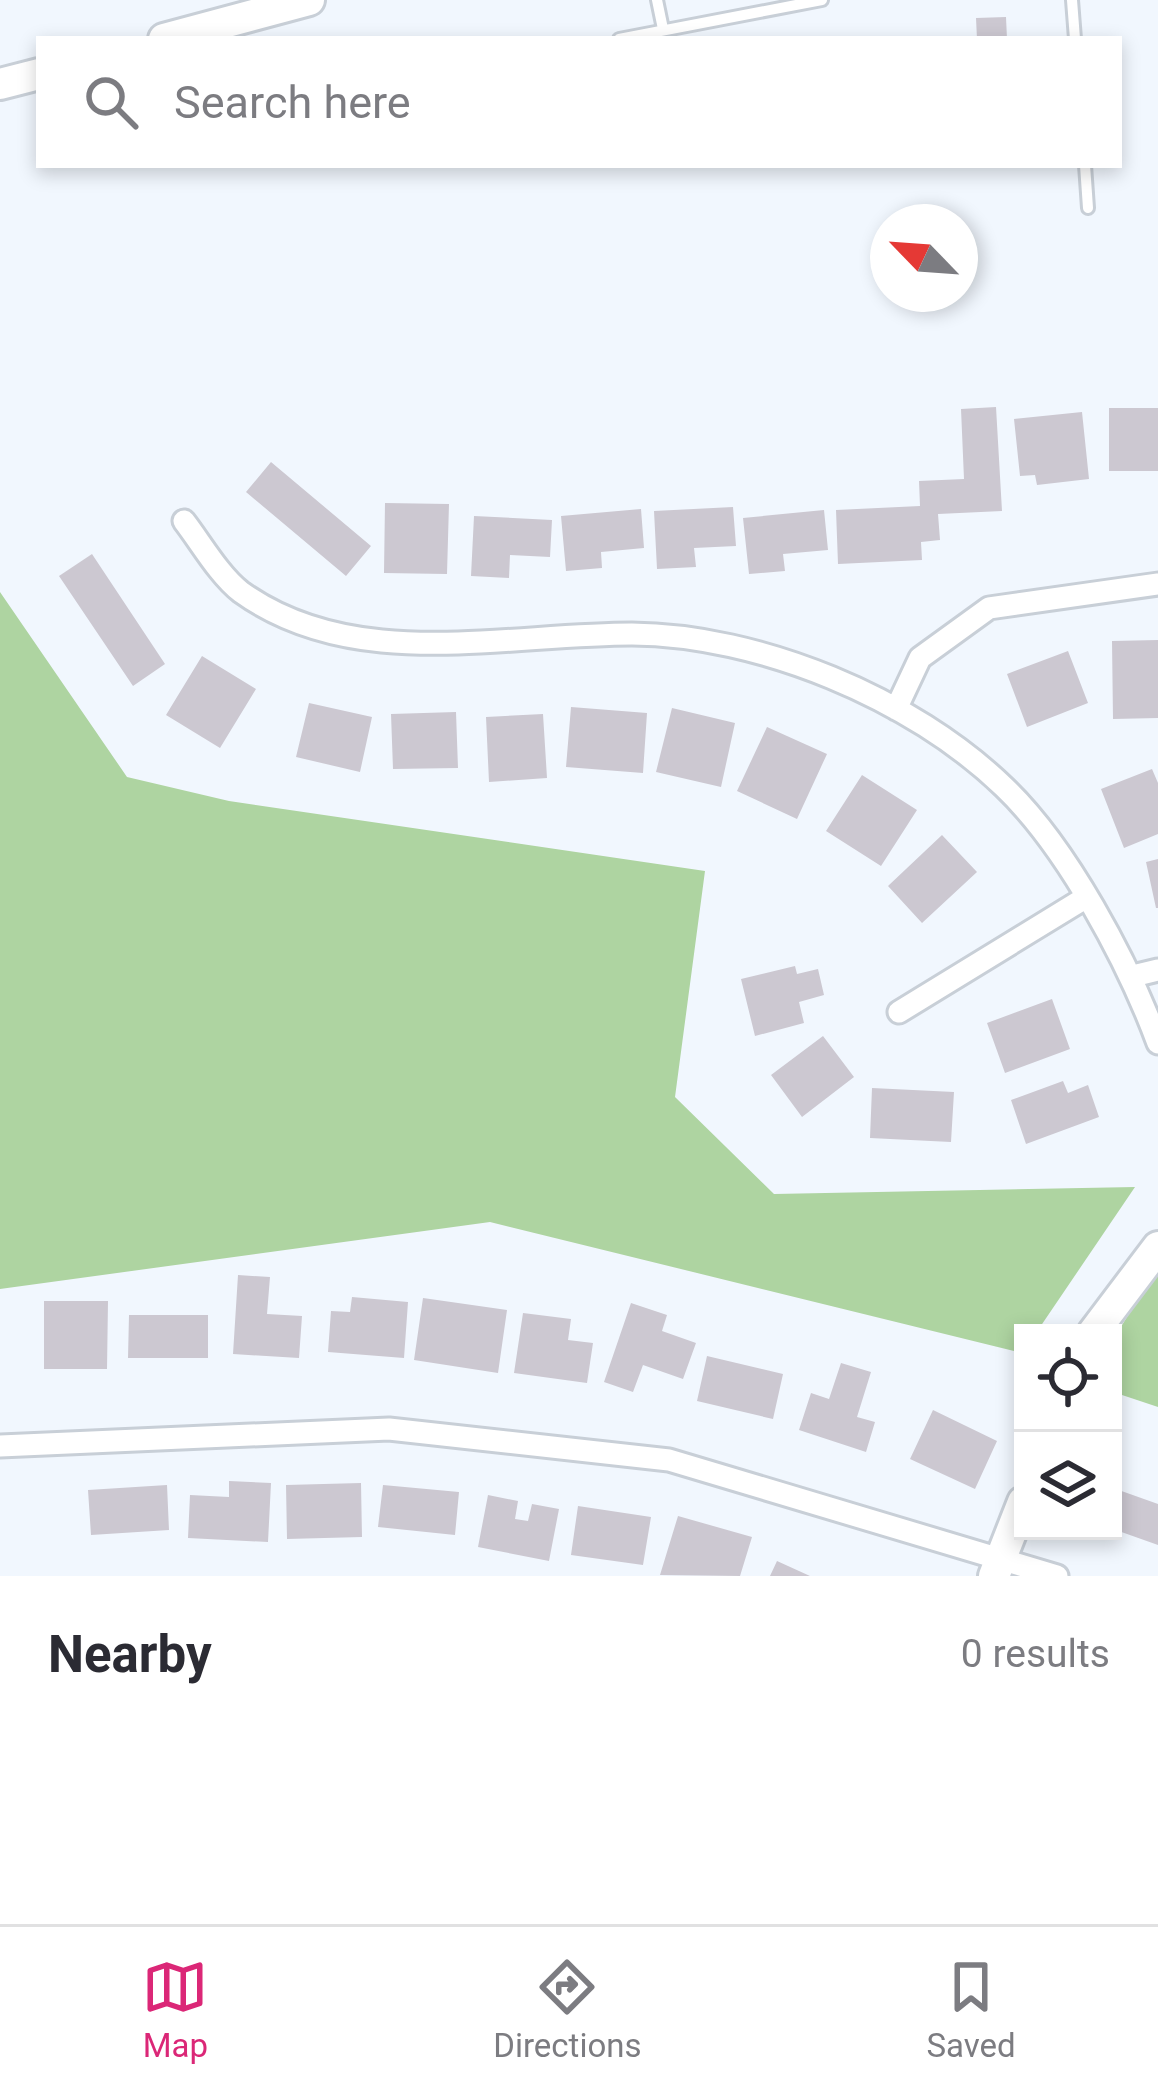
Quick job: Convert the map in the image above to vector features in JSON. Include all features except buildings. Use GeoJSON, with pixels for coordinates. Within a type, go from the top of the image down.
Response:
{"type":"FeatureCollection","features":[{"type":"Feature","properties":{"kind":"main road"},"geometry":{"type":"LineString","coordinates":[[187,36],[225,31],[309,0]]}},
{"type":"Feature","properties":{"kind":"main road"},"geometry":{"type":"LineString","coordinates":[[0,84],[36,75]]}},
{"type":"Feature","properties":{"kind":"main road"},"geometry":{"type":"LineString","coordinates":[[1101,1324],[1158,1247]]}},
{"type":"Feature","properties":{"kind":"main road"},"geometry":{"type":"LineString","coordinates":[[997,1568],[1014,1525]]}},
{"type":"Feature","properties":{"kind":"street"},"geometry":{"type":"LineString","coordinates":[[184,521],[237,589],[284,617],[350,640],[635,634],[704,642],[785,657],[896,709],[1001,784],[1030,814],[1133,976],[1158,1043]]}},
{"type":"Feature","properties":{"kind":"street"},"geometry":{"type":"LineString","coordinates":[[896,709],[920,658],[989,608],[1158,584]]}},
{"type":"Feature","properties":{"kind":"street"},"geometry":{"type":"LineString","coordinates":[[899,1012],[1085,898]]}},
{"type":"Feature","properties":{"kind":"street"},"geometry":{"type":"LineString","coordinates":[[1133,976],[1158,970]]}},
{"type":"Feature","properties":{"kind":"street"},"geometry":{"type":"LineString","coordinates":[[0,1446],[389,1429],[669,1460],[997,1568],[1058,1576]]}},
{"type":"Feature","properties":{"kind":"lane"},"geometry":{"type":"LineString","coordinates":[[656,0],[663,29]]}},
{"type":"Feature","properties":{"kind":"lane"},"geometry":{"type":"LineString","coordinates":[[632,36],[822,0]]}},
{"type":"Feature","properties":{"kind":"lane"},"geometry":{"type":"LineString","coordinates":[[1072,0],[1075,36]]}},
{"type":"Feature","properties":{"kind":"lane"},"geometry":{"type":"LineString","coordinates":[[1084,168],[1088,208]]}},
{"type":"Feature","properties":{"kind":"green space"},"geometry":{"type":"Polygon","coordinates":[[[0,592],[127,777],[229,801],[705,871],[675,1097],[774,1194],[1135,1187],[1042,1324],[1014,1324],[1014,1351],[490,1222],[0,1289],[0,592]]]}},
{"type":"Feature","properties":{"kind":"green space"},"geometry":{"type":"Polygon","coordinates":[[[1158,1266],[1158,1407],[1122,1395],[1122,1325],[1158,1266]]]}}]}
